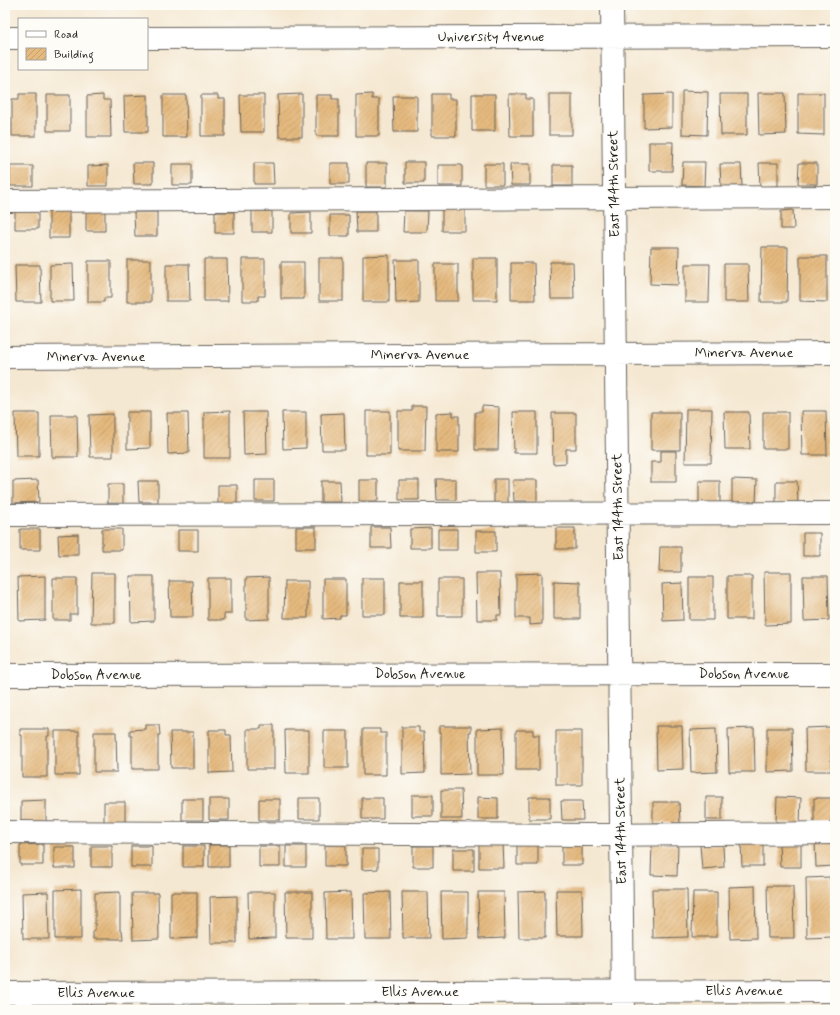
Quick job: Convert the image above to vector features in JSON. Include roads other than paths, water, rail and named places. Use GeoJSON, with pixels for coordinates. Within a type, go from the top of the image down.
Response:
{"type":"FeatureCollection","features":[{"type":"Feature","properties":{"kind":"street","name":"East 144th Street"},"geometry":{"type":"LineString","coordinates":[[612,5],[623,1001]]}},
{"type":"Feature","properties":{"kind":"street","name":"University Avenue"},"geometry":{"type":"LineString","coordinates":[[148,38],[835,36]]}},
{"type":"Feature","properties":{"kind":"street"},"geometry":{"type":"LineString","coordinates":[[5,38],[18,38]]}},
{"type":"Feature","properties":{"kind":"street"},"geometry":{"type":"LineString","coordinates":[[5,201],[835,197]]}},
{"type":"Feature","properties":{"kind":"street","name":"Minerva Avenue"},"geometry":{"type":"LineString","coordinates":[[5,357],[835,353]]}},
{"type":"Feature","properties":{"kind":"street"},"geometry":{"type":"LineString","coordinates":[[5,515],[835,513]]}},
{"type":"Feature","properties":{"kind":"street","name":"Dobson Avenue"},"geometry":{"type":"LineString","coordinates":[[5,675],[835,674]]}},
{"type":"Feature","properties":{"kind":"street"},"geometry":{"type":"LineString","coordinates":[[5,832],[621,835],[835,833]]}},
{"type":"Feature","properties":{"kind":"street","name":"Ellis Avenue"},"geometry":{"type":"LineString","coordinates":[[5,993],[623,1001],[835,991]]}}]}
